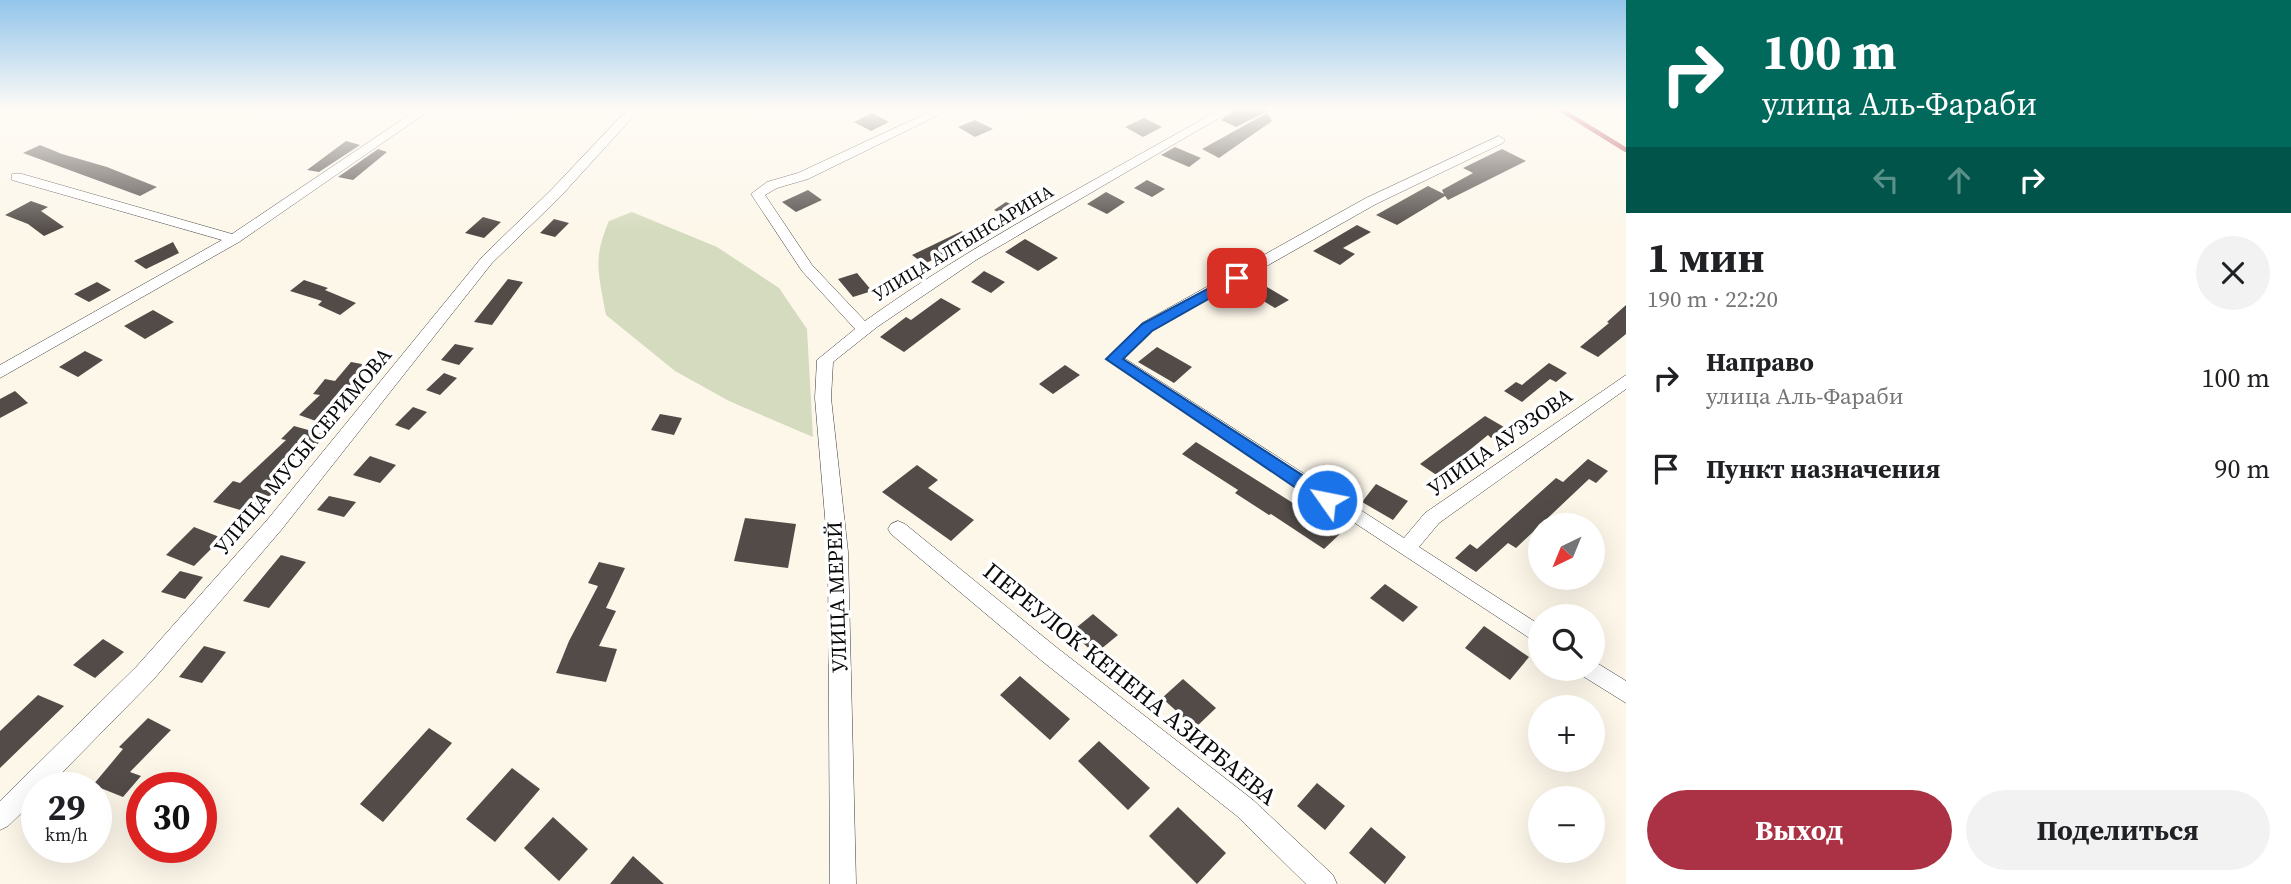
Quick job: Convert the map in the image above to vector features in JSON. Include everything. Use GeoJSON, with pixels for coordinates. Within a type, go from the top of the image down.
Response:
{"type":"FeatureCollection","features":[{"type":"Feature","properties":{"kind":"street"},"geometry":{"type":"LineString","coordinates":[[0,372],[234,239],[367,149]]}},
{"type":"Feature","properties":{"kind":"street","name":"УЛИЦА МУСЫ СЕРИМОВА"},"geometry":{"type":"LineString","coordinates":[[0,818],[145,673],[275,524],[487,260],[597,149]]}},
{"type":"Feature","properties":{"kind":"street"},"geometry":{"type":"LineString","coordinates":[[860,149],[803,176],[772,184],[758,194],[807,268],[863,328]]}},
{"type":"Feature","properties":{"kind":"street","name":"УЛИЦА АЛТЫНСАРИНА"},"geometry":{"type":"LineString","coordinates":[[863,328],[972,257],[1159,149]]}},
{"type":"Feature","properties":{"kind":"street"},"geometry":{"type":"LineString","coordinates":[[1480,149],[1371,201],[1147,327],[1114,359],[1528,628]]}},
{"type":"Feature","properties":{"kind":"street"},"geometry":{"type":"LineString","coordinates":[[17,177],[234,239]]}},
{"type":"Feature","properties":{"kind":"street","name":"УЛИЦА МЕРЕЙ"},"geometry":{"type":"LineString","coordinates":[[843,884],[838,552],[824,398],[825,360],[863,328]]}},
{"type":"Feature","properties":{"kind":"street","name":"УЛИЦА АУЭЗОВА"},"geometry":{"type":"LineString","coordinates":[[1407,548],[1432,518],[1626,381]]}},
{"type":"Feature","properties":{"kind":"street","name":"ПЕРЕУЛОК КЕНЕНА АЗИРБАЕВА"},"geometry":{"type":"LineString","coordinates":[[898,529],[1049,654],[1245,808],[1324,884]]}},
{"type":"Feature","properties":{"kind":"street"},"geometry":{"type":"LineString","coordinates":[[1605,679],[1626,693]]}},
{"type":"Feature","properties":{"kind":"green space"},"geometry":{"type":"Polygon","coordinates":[[[632,212],[717,247],[779,288],[807,329],[813,437],[729,401],[675,371],[606,315],[598,268],[600,247],[609,221],[632,212]]]}},
{"type":"Feature","properties":{"kind":"building"},"geometry":{"type":"Polygon","coordinates":[[[31,149],[50,149],[107,167],[157,187],[140,196],[23,153],[31,149]]]}},
{"type":"Feature","properties":{"kind":"building"},"geometry":{"type":"Polygon","coordinates":[[[335,149],[354,149],[319,172],[307,170],[335,149]]]}},
{"type":"Feature","properties":{"kind":"building"},"geometry":{"type":"Polygon","coordinates":[[[378,149],[387,152],[353,180],[338,177],[378,149]]]}},
{"type":"Feature","properties":{"kind":"building"},"geometry":{"type":"Polygon","coordinates":[[[1171,149],[1180,149],[1201,158],[1189,167],[1161,155],[1171,149]]]}},
{"type":"Feature","properties":{"kind":"building"},"geometry":{"type":"Polygon","coordinates":[[[1202,149],[1232,149],[1219,158],[1202,149]]]}},
{"type":"Feature","properties":{"kind":"building"},"geometry":{"type":"Polygon","coordinates":[[[1501,149],[1526,161],[1448,200],[1445,196],[1397,225],[1376,215],[1428,186],[1444,194],[1442,190],[1473,173],[1463,168],[1501,149]]]}},
{"type":"Feature","properties":{"kind":"building"},"geometry":{"type":"Polygon","coordinates":[[[1147,180],[1165,189],[1152,197],[1134,188],[1147,180]]]}},
{"type":"Feature","properties":{"kind":"building"},"geometry":{"type":"Polygon","coordinates":[[[808,190],[822,200],[796,212],[782,202],[808,190]]]}},
{"type":"Feature","properties":{"kind":"building"},"geometry":{"type":"Polygon","coordinates":[[[1106,192],[1125,202],[1107,214],[1087,204],[1106,192]]]}},
{"type":"Feature","properties":{"kind":"building"},"geometry":{"type":"Polygon","coordinates":[[[31,201],[48,207],[41,211],[64,227],[44,236],[28,224],[5,215],[31,201]]]}},
{"type":"Feature","properties":{"kind":"building"},"geometry":{"type":"Polygon","coordinates":[[[1006,202],[1027,211],[1015,220],[994,210],[1006,202]]]}},
{"type":"Feature","properties":{"kind":"building"},"geometry":{"type":"Polygon","coordinates":[[[483,217],[501,222],[484,238],[465,233],[483,217]]]}},
{"type":"Feature","properties":{"kind":"building"},"geometry":{"type":"Polygon","coordinates":[[[554,219],[569,223],[555,237],[540,233],[554,219]]]}},
{"type":"Feature","properties":{"kind":"building"},"geometry":{"type":"Polygon","coordinates":[[[1357,225],[1371,232],[1343,248],[1355,254],[1340,265],[1313,251],[1357,225]]]}},
{"type":"Feature","properties":{"kind":"building"},"geometry":{"type":"Polygon","coordinates":[[[962,231],[968,243],[924,264],[912,255],[962,231]]]}},
{"type":"Feature","properties":{"kind":"building"},"geometry":{"type":"Polygon","coordinates":[[[1025,239],[1058,258],[1038,271],[1005,252],[1025,239]]]}},
{"type":"Feature","properties":{"kind":"building"},"geometry":{"type":"Polygon","coordinates":[[[173,242],[179,253],[146,269],[134,261],[173,242]]]}},
{"type":"Feature","properties":{"kind":"building"},"geometry":{"type":"Polygon","coordinates":[[[984,271],[1005,282],[991,293],[971,282],[984,271]]]}},
{"type":"Feature","properties":{"kind":"building"},"geometry":{"type":"Polygon","coordinates":[[[857,273],[872,291],[853,297],[838,279],[857,273]]]}},
{"type":"Feature","properties":{"kind":"building"},"geometry":{"type":"Polygon","coordinates":[[[508,279],[523,282],[492,325],[474,322],[508,279]]]}},
{"type":"Feature","properties":{"kind":"building"},"geometry":{"type":"Polygon","coordinates":[[[304,280],[328,288],[325,290],[356,303],[340,315],[318,305],[322,301],[290,291],[304,280]]]}},
{"type":"Feature","properties":{"kind":"building"},"geometry":{"type":"Polygon","coordinates":[[[1257,281],[1289,300],[1275,308],[1244,289],[1257,281]]]}},
{"type":"Feature","properties":{"kind":"building"},"geometry":{"type":"Polygon","coordinates":[[[97,282],[111,290],[89,302],[74,294],[97,282]]]}},
{"type":"Feature","properties":{"kind":"building"},"geometry":{"type":"Polygon","coordinates":[[[941,298],[961,309],[904,352],[880,337],[906,317],[911,320],[941,298]]]}},
{"type":"Feature","properties":{"kind":"building"},"geometry":{"type":"Polygon","coordinates":[[[1626,305],[1626,334],[1598,357],[1580,347],[1609,323],[1607,322],[1626,305]]]}},
{"type":"Feature","properties":{"kind":"building"},"geometry":{"type":"Polygon","coordinates":[[[153,310],[174,322],[145,339],[124,326],[153,310]]]}},
{"type":"Feature","properties":{"kind":"building"},"geometry":{"type":"Polygon","coordinates":[[[455,344],[474,348],[459,365],[441,360],[455,344]]]}},
{"type":"Feature","properties":{"kind":"building"},"geometry":{"type":"Polygon","coordinates":[[[1157,347],[1192,367],[1174,383],[1138,362],[1157,347]]]}},
{"type":"Feature","properties":{"kind":"building"},"geometry":{"type":"Polygon","coordinates":[[[85,351],[103,360],[78,377],[59,367],[85,351]]]}},
{"type":"Feature","properties":{"kind":"building"},"geometry":{"type":"Polygon","coordinates":[[[351,362],[367,365],[340,397],[316,421],[299,415],[320,395],[313,394],[325,379],[335,381],[351,362]]]}},
{"type":"Feature","properties":{"kind":"building"},"geometry":{"type":"Polygon","coordinates":[[[1549,363],[1567,373],[1556,382],[1550,379],[1522,402],[1504,391],[1516,382],[1522,385],[1549,363]]]}},
{"type":"Feature","properties":{"kind":"building"},"geometry":{"type":"Polygon","coordinates":[[[1065,365],[1080,375],[1053,394],[1039,384],[1065,365]]]}},
{"type":"Feature","properties":{"kind":"building"},"geometry":{"type":"Polygon","coordinates":[[[444,373],[457,378],[440,395],[426,390],[444,373]]]}},
{"type":"Feature","properties":{"kind":"building"},"geometry":{"type":"Polygon","coordinates":[[[15,391],[28,403],[0,418],[0,399],[15,391]]]}},
{"type":"Feature","properties":{"kind":"building"},"geometry":{"type":"Polygon","coordinates":[[[413,407],[427,412],[409,430],[395,425],[413,407]]]}},
{"type":"Feature","properties":{"kind":"building"},"geometry":{"type":"Polygon","coordinates":[[[660,414],[682,418],[674,435],[651,430],[660,414]]]}},
{"type":"Feature","properties":{"kind":"building"},"geometry":{"type":"Polygon","coordinates":[[[1485,416],[1504,427],[1491,438],[1488,435],[1438,476],[1420,464],[1485,416]]]}},
{"type":"Feature","properties":{"kind":"building"},"geometry":{"type":"Polygon","coordinates":[[[294,426],[326,435],[314,448],[308,446],[262,489],[274,492],[254,514],[213,502],[233,481],[240,483],[286,440],[281,439],[294,426]]]}},
{"type":"Feature","properties":{"kind":"building"},"geometry":{"type":"Polygon","coordinates":[[[1196,442],[1342,532],[1324,549],[1235,493],[1238,490],[1182,454],[1196,442]]]}},
{"type":"Feature","properties":{"kind":"building"},"geometry":{"type":"Polygon","coordinates":[[[370,456],[396,465],[380,483],[353,475],[370,456]]]}},
{"type":"Feature","properties":{"kind":"building"},"geometry":{"type":"Polygon","coordinates":[[[1588,459],[1608,471],[1596,483],[1589,479],[1553,513],[1528,513],[1528,537],[1516,548],[1508,543],[1476,572],[1455,558],[1470,544],[1477,549],[1556,478],[1563,482],[1588,459]]]}},
{"type":"Feature","properties":{"kind":"building"},"geometry":{"type":"Polygon","coordinates":[[[917,465],[938,480],[928,488],[974,520],[951,541],[882,492],[917,465]]]}},
{"type":"Feature","properties":{"kind":"building"},"geometry":{"type":"Polygon","coordinates":[[[1376,484],[1408,501],[1393,520],[1362,502],[1376,484]]]}},
{"type":"Feature","properties":{"kind":"building"},"geometry":{"type":"Polygon","coordinates":[[[329,496],[356,502],[344,517],[317,510],[329,496]]]}},
{"type":"Feature","properties":{"kind":"building"},"geometry":{"type":"Polygon","coordinates":[[[745,518],[796,524],[788,568],[734,561],[745,518]]]}},
{"type":"Feature","properties":{"kind":"building"},"geometry":{"type":"Polygon","coordinates":[[[194,527],[222,538],[194,566],[166,555],[194,527]]]}},
{"type":"Feature","properties":{"kind":"building"},"geometry":{"type":"Polygon","coordinates":[[[281,555],[306,562],[269,608],[243,601],[281,555]]]}},
{"type":"Feature","properties":{"kind":"building"},"geometry":{"type":"Polygon","coordinates":[[[599,562],[625,568],[606,608],[616,611],[599,646],[617,649],[606,682],[556,673],[569,641],[598,586],[588,583],[599,562]]]}},
{"type":"Feature","properties":{"kind":"building"},"geometry":{"type":"Polygon","coordinates":[[[180,571],[203,577],[185,599],[161,592],[180,571]]]}},
{"type":"Feature","properties":{"kind":"building"},"geometry":{"type":"Polygon","coordinates":[[[1385,584],[1418,607],[1403,622],[1370,598],[1385,584]]]}},
{"type":"Feature","properties":{"kind":"building"},"geometry":{"type":"Polygon","coordinates":[[[1093,614],[1118,635],[1095,654],[1071,632],[1093,614]]]}},
{"type":"Feature","properties":{"kind":"building"},"geometry":{"type":"Polygon","coordinates":[[[1484,626],[1528,658],[1510,680],[1465,648],[1484,626]]]}},
{"type":"Feature","properties":{"kind":"building"},"geometry":{"type":"Polygon","coordinates":[[[103,639],[124,652],[95,678],[73,665],[103,639]]]}},
{"type":"Feature","properties":{"kind":"building"},"geometry":{"type":"Polygon","coordinates":[[[204,646],[226,652],[202,683],[179,677],[204,646]]]}},
{"type":"Feature","properties":{"kind":"building"},"geometry":{"type":"Polygon","coordinates":[[[1020,676],[1070,719],[1050,740],[1000,695],[1020,676]]]}},
{"type":"Feature","properties":{"kind":"building"},"geometry":{"type":"Polygon","coordinates":[[[1183,679],[1216,708],[1195,728],[1162,698],[1183,679]]]}},
{"type":"Feature","properties":{"kind":"building"},"geometry":{"type":"Polygon","coordinates":[[[38,695],[64,706],[0,768],[0,731],[38,695]]]}},
{"type":"Feature","properties":{"kind":"building"},"geometry":{"type":"Polygon","coordinates":[[[148,718],[171,730],[130,772],[126,772],[126,794],[123,797],[112,793],[112,772],[104,772],[123,749],[119,747],[148,718]]]}},
{"type":"Feature","properties":{"kind":"building"},"geometry":{"type":"Polygon","coordinates":[[[429,728],[452,743],[383,822],[360,804],[429,728]]]}},
{"type":"Feature","properties":{"kind":"building"},"geometry":{"type":"Polygon","coordinates":[[[1099,741],[1150,788],[1128,810],[1078,761],[1099,741]]]}},
{"type":"Feature","properties":{"kind":"building"},"geometry":{"type":"Polygon","coordinates":[[[512,768],[540,789],[495,842],[466,819],[512,768]]]}},
{"type":"Feature","properties":{"kind":"building"},"geometry":{"type":"Polygon","coordinates":[[[1317,783],[1345,806],[1325,830],[1297,806],[1317,783]]]}},
{"type":"Feature","properties":{"kind":"building"},"geometry":{"type":"Polygon","coordinates":[[[1178,807],[1226,853],[1197,884],[1149,836],[1178,807]]]}},
{"type":"Feature","properties":{"kind":"building"},"geometry":{"type":"Polygon","coordinates":[[[553,817],[588,849],[559,881],[524,848],[553,817]]]}},
{"type":"Feature","properties":{"kind":"building"},"geometry":{"type":"Polygon","coordinates":[[[1371,827],[1406,857],[1385,884],[1349,853],[1371,827]]]}},
{"type":"Feature","properties":{"kind":"building"},"geometry":{"type":"Polygon","coordinates":[[[633,856],[664,884],[610,884],[633,856]]]}},
{"type":"Feature","properties":{"kind":"route"},"geometry":{"type":"LineString","coordinates":[[1237,278],[1147,327],[1114,359],[1327,500]]}}]}
